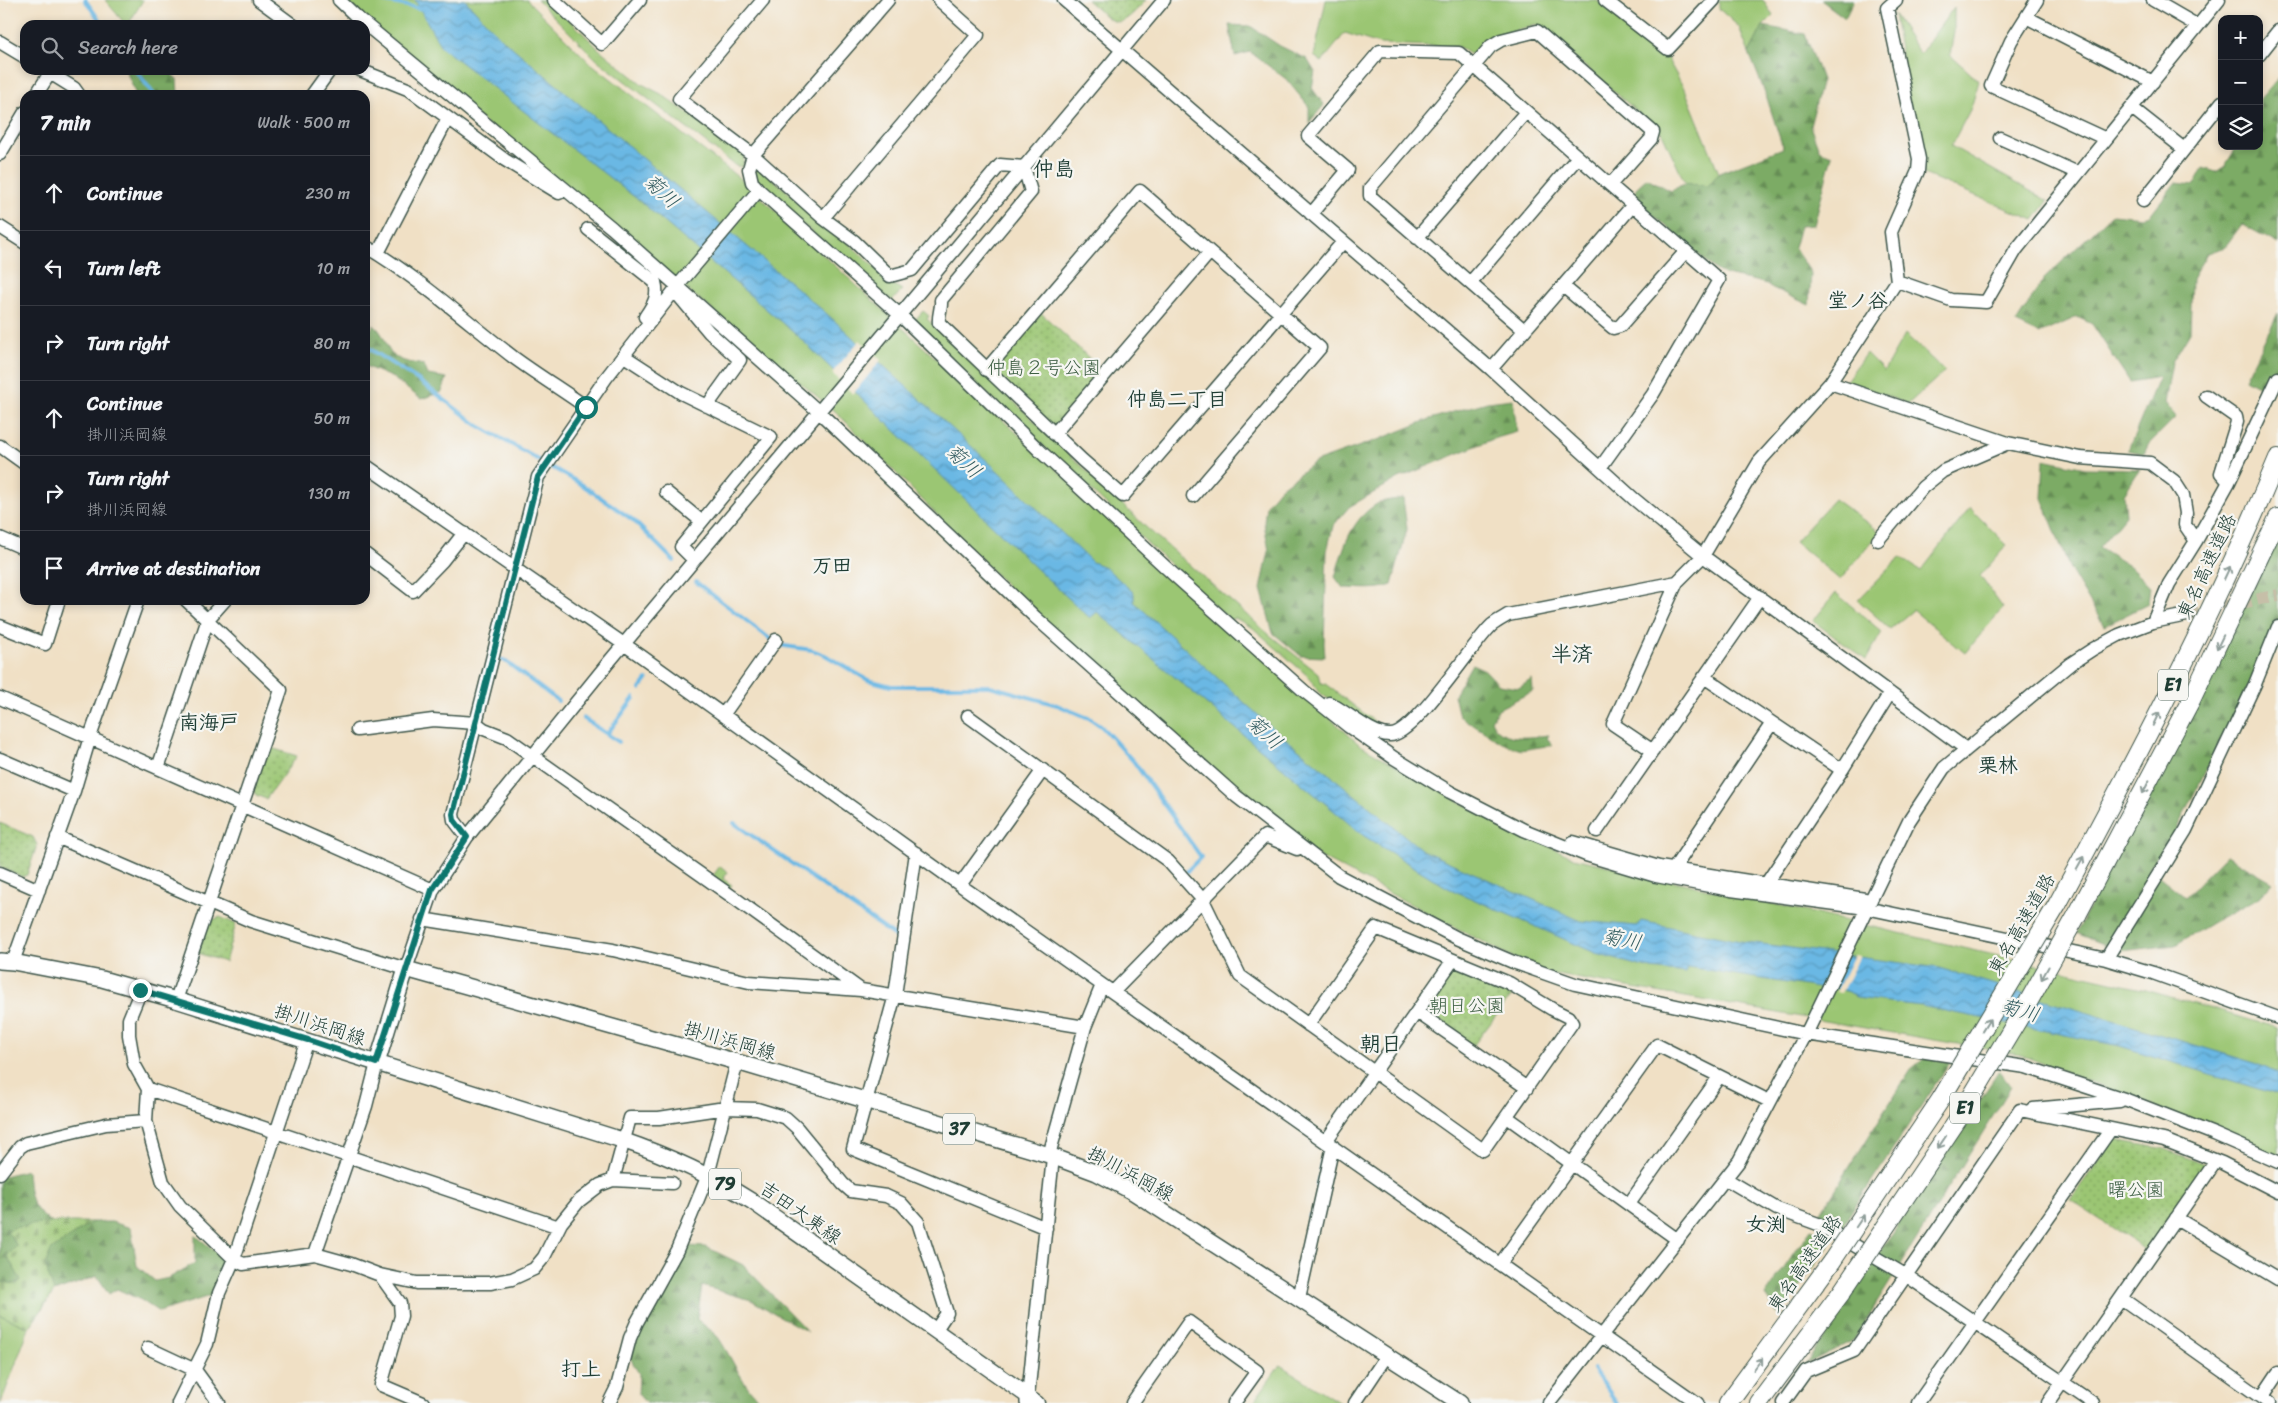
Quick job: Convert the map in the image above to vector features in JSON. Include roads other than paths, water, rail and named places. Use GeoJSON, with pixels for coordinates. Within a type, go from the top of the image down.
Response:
{"type":"FeatureCollection","features":[{"type":"Feature","properties":{"kind":"highway","name":"東名高速道路"},"geometry":{"type":"LineString","coordinates":[[1728,1403],[1832,1261],[1941,1099],[2057,906],[2140,752],[2218,591],[2278,458]]}},
{"type":"Feature","properties":{"kind":"highway","name":"E1"},"geometry":{"type":"LineString","coordinates":[[1759,1403],[1841,1293],[1960,1116],[2026,1006],[2077,915],[2191,700],[2278,518]]}},
{"type":"Feature","properties":{"kind":"highway"},"geometry":{"type":"LineString","coordinates":[[1768,1403],[1841,1293]]}},
{"type":"Feature","properties":{"kind":"main road","name":"掛川浜岡線"},"geometry":{"type":"LineString","coordinates":[[7,962],[102,979],[308,1040],[376,1063],[406,969],[738,1062],[1051,1156],[1097,1173],[1132,1192],[1460,1403]]}},
{"type":"Feature","properties":{"kind":"main road","name":"吉田大東線"},"geometry":{"type":"LineString","coordinates":[[376,1063],[622,1140],[651,1150],[708,1175],[753,1202],[1031,1401]]}},
{"type":"Feature","properties":{"kind":"street"},"geometry":{"type":"LineString","coordinates":[[259,0],[286,20]]}},
{"type":"Feature","properties":{"kind":"street"},"geometry":{"type":"LineString","coordinates":[[339,0],[359,20]]}},
{"type":"Feature","properties":{"kind":"street"},"geometry":{"type":"LineString","coordinates":[[554,0],[602,44],[640,0]]}},
{"type":"Feature","properties":{"kind":"street"},"geometry":{"type":"LineString","coordinates":[[763,0],[679,99],[753,155],[823,218],[854,241],[890,276],[912,270],[1000,165],[1024,167]]}},
{"type":"Feature","properties":{"kind":"street"},"geometry":{"type":"LineString","coordinates":[[888,0],[753,155],[749,169],[752,182],[758,192],[898,317],[1173,574],[1304,691],[1348,726],[1394,758],[1450,792],[1524,830],[1586,855],[1656,876],[1731,890],[1867,907]]}},
{"type":"Feature","properties":{"kind":"street"},"geometry":{"type":"LineString","coordinates":[[823,218],[978,35],[939,0]]}},
{"type":"Feature","properties":{"kind":"street"},"geometry":{"type":"LineString","coordinates":[[1064,0],[1491,369],[1600,468],[1703,556],[1966,749]]}},
{"type":"Feature","properties":{"kind":"street"},"geometry":{"type":"LineString","coordinates":[[57,837],[252,921],[406,969],[432,890],[467,837],[819,409],[1164,0]]}},
{"type":"Feature","properties":{"kind":"street"},"geometry":{"type":"LineString","coordinates":[[1608,1],[1668,49],[1714,0]]}},
{"type":"Feature","properties":{"kind":"street"},"geometry":{"type":"LineString","coordinates":[[1652,751],[1613,724],[1677,582],[1703,556],[1759,462],[1830,383],[1897,280],[1891,232],[1918,171],[1919,159],[1887,8],[1896,0]]}},
{"type":"Feature","properties":{"kind":"street"},"geometry":{"type":"LineString","coordinates":[[2037,0],[2011,41],[1991,86],[2106,139]]}},
{"type":"Feature","properties":{"kind":"street"},"geometry":{"type":"LineString","coordinates":[[2153,0],[2198,26]]}},
{"type":"Feature","properties":{"kind":"street"},"geometry":{"type":"LineString","coordinates":[[1897,280],[1951,300],[1986,302],[2016,250],[2219,0]]}},
{"type":"Feature","properties":{"kind":"street"},"geometry":{"type":"LineString","coordinates":[[2026,17],[2152,82]]}},
{"type":"Feature","properties":{"kind":"street"},"geometry":{"type":"LineString","coordinates":[[370,29],[598,216],[819,409],[1035,617],[1236,796],[1339,876],[1458,938],[1513,962],[1575,984],[1807,1031],[2026,1066],[2127,1100],[2214,1134],[2278,1162]]}},
{"type":"Feature","properties":{"kind":"street"},"geometry":{"type":"LineString","coordinates":[[1524,330],[1370,196],[1370,188],[1491,46],[1501,40],[1537,31],[1653,132],[1651,139],[1610,185]]}},
{"type":"Feature","properties":{"kind":"street"},"geometry":{"type":"LineString","coordinates":[[2263,50],[2278,31]]}},
{"type":"Feature","properties":{"kind":"street"},"geometry":{"type":"LineString","coordinates":[[0,42],[20,54]]}},
{"type":"Feature","properties":{"kind":"street"},"geometry":{"type":"LineString","coordinates":[[1311,214],[1348,170],[1308,136],[1380,51],[1459,53],[1719,280],[1653,394],[1600,468]]}},
{"type":"Feature","properties":{"kind":"street"},"geometry":{"type":"LineString","coordinates":[[370,74],[410,90],[505,160],[598,216]]}},
{"type":"Feature","properties":{"kind":"street"},"geometry":{"type":"LineString","coordinates":[[38,90],[46,75]]}},
{"type":"Feature","properties":{"kind":"street"},"geometry":{"type":"LineString","coordinates":[[52,75],[75,90]]}},
{"type":"Feature","properties":{"kind":"street"},"geometry":{"type":"LineString","coordinates":[[316,90],[326,75]]}},
{"type":"Feature","properties":{"kind":"street"},"geometry":{"type":"LineString","coordinates":[[2143,200],[2220,105]]}},
{"type":"Feature","properties":{"kind":"street"},"geometry":{"type":"LineString","coordinates":[[2132,108],[2184,149]]}},
{"type":"Feature","properties":{"kind":"street"},"geometry":{"type":"LineString","coordinates":[[1417,238],[1526,112]]}},
{"type":"Feature","properties":{"kind":"street"},"geometry":{"type":"LineString","coordinates":[[378,254],[448,118]]}},
{"type":"Feature","properties":{"kind":"street"},"geometry":{"type":"LineString","coordinates":[[0,154],[20,120]]}},
{"type":"Feature","properties":{"kind":"street"},"geometry":{"type":"LineString","coordinates":[[2000,138],[2078,173]]}},
{"type":"Feature","properties":{"kind":"street"},"geometry":{"type":"LineString","coordinates":[[1470,283],[1578,157]]}},
{"type":"Feature","properties":{"kind":"street"},"geometry":{"type":"LineString","coordinates":[[1024,167],[1031,192],[941,300],[942,306],[938,313],[939,323],[1054,434],[1123,496],[1343,242]]}},
{"type":"Feature","properties":{"kind":"street"},"geometry":{"type":"LineString","coordinates":[[986,370],[1140,191],[1320,348],[1193,496]]}},
{"type":"Feature","properties":{"kind":"street"},"geometry":{"type":"LineString","coordinates":[[467,837],[454,820],[453,814],[538,477],[606,378],[678,287],[758,192]]}},
{"type":"Feature","properties":{"kind":"street"},"geometry":{"type":"LineString","coordinates":[[1491,369],[1632,204]]}},
{"type":"Feature","properties":{"kind":"street"},"geometry":{"type":"LineString","coordinates":[[0,227],[20,240]]}},
{"type":"Feature","properties":{"kind":"street"},"geometry":{"type":"LineString","coordinates":[[588,228],[655,282],[658,293],[653,306],[624,345],[606,378]]}},
{"type":"Feature","properties":{"kind":"street"},"geometry":{"type":"LineString","coordinates":[[370,249],[457,310],[513,357],[586,407]]}},
{"type":"Feature","properties":{"kind":"street"},"geometry":{"type":"LineString","coordinates":[[1563,286],[1613,328],[1620,326],[1686,251]]}},
{"type":"Feature","properties":{"kind":"street"},"geometry":{"type":"LineString","coordinates":[[1054,434],[1210,252]]}},
{"type":"Feature","properties":{"kind":"street"},"geometry":{"type":"LineString","coordinates":[[678,287],[709,332],[740,360],[707,406]]}},
{"type":"Feature","properties":{"kind":"street"},"geometry":{"type":"LineString","coordinates":[[624,356],[681,393],[771,437],[681,547],[692,563]]}},
{"type":"Feature","properties":{"kind":"street"},"geometry":{"type":"LineString","coordinates":[[2153,622],[2169,584],[2196,542],[2229,482],[2278,378]]}},
{"type":"Feature","properties":{"kind":"street"},"geometry":{"type":"LineString","coordinates":[[1830,383],[2008,443],[2080,458],[2150,463],[2174,481],[2182,495],[2186,513],[2185,525],[2196,542]]}},
{"type":"Feature","properties":{"kind":"street"},"geometry":{"type":"LineString","coordinates":[[2206,396],[2236,417],[2237,422],[2221,473],[2229,482]]}},
{"type":"Feature","properties":{"kind":"street"},"geometry":{"type":"LineString","coordinates":[[1878,540],[1923,487],[1943,471],[2008,443]]}},
{"type":"Feature","properties":{"kind":"street"},"geometry":{"type":"LineString","coordinates":[[0,446],[20,460]]}},
{"type":"Feature","properties":{"kind":"street"},"geometry":{"type":"LineString","coordinates":[[370,468],[516,568],[1107,989],[1697,1403]]}},
{"type":"Feature","properties":{"kind":"street"},"geometry":{"type":"LineString","coordinates":[[666,492],[701,521]]}},
{"type":"Feature","properties":{"kind":"street"},"geometry":{"type":"LineString","coordinates":[[370,558],[413,591],[442,561],[464,533]]}},
{"type":"Feature","properties":{"kind":"street"},"geometry":{"type":"LineString","coordinates":[[0,538],[20,547]]}},
{"type":"Feature","properties":{"kind":"street"},"geometry":{"type":"LineString","coordinates":[[1304,691],[1332,704],[1380,733],[1391,736],[1403,731],[1423,711],[1492,625],[1508,615],[1677,582]]}},
{"type":"Feature","properties":{"kind":"street"},"geometry":{"type":"LineString","coordinates":[[1597,831],[1760,596]]}},
{"type":"Feature","properties":{"kind":"street"},"geometry":{"type":"LineString","coordinates":[[0,626],[44,644],[57,605]]}},
{"type":"Feature","properties":{"kind":"street"},"geometry":{"type":"LineString","coordinates":[[7,962],[39,890],[136,605]]}},
{"type":"Feature","properties":{"kind":"street"},"geometry":{"type":"LineString","coordinates":[[176,1000],[281,690],[192,605]]}},
{"type":"Feature","properties":{"kind":"street"},"geometry":{"type":"LineString","coordinates":[[158,768],[208,619],[221,605]]}},
{"type":"Feature","properties":{"kind":"street"},"geometry":{"type":"LineString","coordinates":[[1549,1403],[1726,1179],[1752,1140],[1769,1101],[1807,1031],[1917,807],[1944,768],[2070,664],[2119,635],[2153,622],[2187,615]]}},
{"type":"Feature","properties":{"kind":"street"},"geometry":{"type":"LineString","coordinates":[[2106,959],[2186,830],[2255,684],[2278,627]]}},
{"type":"Feature","properties":{"kind":"street"},"geometry":{"type":"LineString","coordinates":[[723,715],[774,643]]}},
{"type":"Feature","properties":{"kind":"street"},"geometry":{"type":"LineString","coordinates":[[1704,677],[1842,770]]}},
{"type":"Feature","properties":{"kind":"street"},"geometry":{"type":"LineString","coordinates":[[1766,884],[1842,770],[1890,693]]}},
{"type":"Feature","properties":{"kind":"street"},"geometry":{"type":"LineString","coordinates":[[0,698],[432,890]]}},
{"type":"Feature","properties":{"kind":"street"},"geometry":{"type":"LineString","coordinates":[[968,716],[1168,861],[1203,900],[1240,976],[1484,1150],[1572,1023],[1568,1017],[1509,983],[1376,928],[1308,1024]]}},
{"type":"Feature","properties":{"kind":"street"},"geometry":{"type":"LineString","coordinates":[[357,730],[433,720],[476,723],[484,729],[507,738],[861,990]]}},
{"type":"Feature","properties":{"kind":"street"},"geometry":{"type":"LineString","coordinates":[[1673,870],[1772,723]]}},
{"type":"Feature","properties":{"kind":"street"},"geometry":{"type":"LineString","coordinates":[[0,758],[74,791]]}},
{"type":"Feature","properties":{"kind":"street"},"geometry":{"type":"LineString","coordinates":[[960,885],[1044,770]]}},
{"type":"Feature","properties":{"kind":"street"},"geometry":{"type":"LineString","coordinates":[[1031,1401],[1051,1156],[1085,1026],[1107,989],[1203,900],[1265,836],[1311,855]]}},
{"type":"Feature","properties":{"kind":"street"},"geometry":{"type":"LineString","coordinates":[[1549,839],[1567,840],[1659,867],[1766,884],[2106,959],[2278,1018]]}},
{"type":"Feature","properties":{"kind":"street"},"geometry":{"type":"LineString","coordinates":[[916,853],[895,995],[853,1149],[1046,1228]]}},
{"type":"Feature","properties":{"kind":"street"},"geometry":{"type":"LineString","coordinates":[[0,874],[39,890]]}},
{"type":"Feature","properties":{"kind":"street"},"geometry":{"type":"LineString","coordinates":[[422,919],[613,950],[749,982],[861,990],[1085,1026]]}},
{"type":"Feature","properties":{"kind":"street"},"geometry":{"type":"LineString","coordinates":[[1298,1298],[1330,1144],[1375,1073],[1453,960]]}},
{"type":"Feature","properties":{"kind":"street"},"geometry":{"type":"LineString","coordinates":[[140,990],[128,1026],[134,1064],[148,1089],[146,1121],[163,1182],[180,1206],[234,1259],[243,1264],[315,1254],[380,1275],[418,1282],[490,1283],[512,1279],[534,1269],[544,1257],[559,1227],[578,1201],[600,1185],[613,1180],[672,1183]]}},
{"type":"Feature","properties":{"kind":"street"},"geometry":{"type":"LineString","coordinates":[[1417,1012],[1527,1088]]}},
{"type":"Feature","properties":{"kind":"street"},"geometry":{"type":"LineString","coordinates":[[178,1403],[207,1344],[219,1292],[234,1259],[308,1040]]}},
{"type":"Feature","properties":{"kind":"street"},"geometry":{"type":"LineString","coordinates":[[1500,1264],[1657,1045],[1769,1101]]}},
{"type":"Feature","properties":{"kind":"street"},"geometry":{"type":"LineString","coordinates":[[610,1403],[617,1387],[630,1338],[640,1314],[677,1250],[708,1175],[738,1062]]}},
{"type":"Feature","properties":{"kind":"street"},"geometry":{"type":"LineString","coordinates":[[315,1254],[366,1106],[376,1063]]}},
{"type":"Feature","properties":{"kind":"street"},"geometry":{"type":"LineString","coordinates":[[1629,1204],[1719,1077]]}},
{"type":"Feature","properties":{"kind":"street"},"geometry":{"type":"LineString","coordinates":[[148,1089],[559,1227]]}},
{"type":"Feature","properties":{"kind":"street"},"geometry":{"type":"LineString","coordinates":[[2020,1110],[2127,1100]]}},
{"type":"Feature","properties":{"kind":"street"},"geometry":{"type":"LineString","coordinates":[[613,1180],[622,1140],[630,1118],[659,1118],[725,1108],[756,1109],[786,1118],[797,1128],[843,1184],[851,1191],[886,1196],[901,1203],[918,1222],[947,1313],[935,1331]]}},
{"type":"Feature","properties":{"kind":"street"},"geometry":{"type":"LineString","coordinates":[[2020,1110],[2164,1140],[2216,1161],[2278,1192]]}},
{"type":"Feature","properties":{"kind":"street"},"geometry":{"type":"LineString","coordinates":[[1783,1403],[1806,1371],[1854,1351],[2020,1110]]}},
{"type":"Feature","properties":{"kind":"street"},"geometry":{"type":"LineString","coordinates":[[1506,1117],[1678,1240]]}},
{"type":"Feature","properties":{"kind":"street"},"geometry":{"type":"LineString","coordinates":[[0,1172],[26,1143],[106,1124],[146,1121]]}},
{"type":"Feature","properties":{"kind":"street"},"geometry":{"type":"LineString","coordinates":[[1918,1403],[2111,1129]]}},
{"type":"Feature","properties":{"kind":"street"},"geometry":{"type":"LineString","coordinates":[[2048,1403],[2216,1161]]}},
{"type":"Feature","properties":{"kind":"street"},"geometry":{"type":"LineString","coordinates":[[1726,1179],[1777,1209],[1818,1224],[1907,1276],[2093,1403]]}},
{"type":"Feature","properties":{"kind":"street"},"geometry":{"type":"LineString","coordinates":[[2176,1218],[2278,1280]]}},
{"type":"Feature","properties":{"kind":"street"},"geometry":{"type":"LineString","coordinates":[[380,1275],[400,1303],[401,1316],[381,1385],[423,1403]]}},
{"type":"Feature","properties":{"kind":"street"},"geometry":{"type":"LineString","coordinates":[[2121,1298],[2266,1400],[2278,1373]]}},
{"type":"Feature","properties":{"kind":"street"},"geometry":{"type":"LineString","coordinates":[[1132,1403],[1189,1322],[1257,1371],[1234,1403]]}},
{"type":"Feature","properties":{"kind":"street"},"geometry":{"type":"LineString","coordinates":[[148,1348],[195,1370],[219,1403]]}},
{"type":"Feature","properties":{"kind":"street"},"geometry":{"type":"LineString","coordinates":[[1355,1403],[1387,1355]]}},
{"type":"Feature","properties":{"kind":"water","name":"菊川"},"geometry":{"type":"Polygon","coordinates":[[[415,0],[465,0],[500,37],[827,314],[996,469],[1092,562],[1105,567],[1134,593],[1134,602],[1269,725],[1422,850],[1581,921],[1637,926],[1641,921],[1740,941],[1939,968],[2258,1064],[2278,1074],[2278,1095],[2120,1046],[1921,1006],[1856,998],[1848,992],[1838,989],[1818,988],[1688,967],[1686,973],[1651,969],[1600,955],[1448,888],[1364,836],[1097,612],[1090,618],[1038,570],[801,339],[641,202],[441,47],[415,0]]]}},
{"type":"Feature","properties":{"kind":"waterway"},"geometry":{"type":"LineString","coordinates":[[85,0],[99,20]]}},
{"type":"Feature","properties":{"kind":"waterway"},"geometry":{"type":"LineString","coordinates":[[377,0],[423,9]]}},
{"type":"Feature","properties":{"kind":"waterway"},"geometry":{"type":"LineString","coordinates":[[140,75],[150,90]]}},
{"type":"Feature","properties":{"kind":"waterway"},"geometry":{"type":"LineString","coordinates":[[370,349],[418,380],[479,426],[581,484],[633,520],[674,561]]}},
{"type":"Feature","properties":{"kind":"waterway"},"geometry":{"type":"LineString","coordinates":[[696,582],[778,645],[812,650],[825,655],[868,680],[891,686],[990,686],[1057,705],[1091,719],[1102,727],[1134,762],[1201,857],[1187,871]]}},
{"type":"Feature","properties":{"kind":"waterway"},"geometry":{"type":"LineString","coordinates":[[497,658],[505,661],[558,701]]}},
{"type":"Feature","properties":{"kind":"waterway"},"geometry":{"type":"LineString","coordinates":[[640,689],[647,680]]}},
{"type":"Feature","properties":{"kind":"waterway"},"geometry":{"type":"LineString","coordinates":[[607,734],[634,698]]}},
{"type":"Feature","properties":{"kind":"waterway"},"geometry":{"type":"LineString","coordinates":[[583,718],[619,742]]}},
{"type":"Feature","properties":{"kind":"waterway"},"geometry":{"type":"LineString","coordinates":[[734,823],[899,939]]}},
{"type":"Feature","properties":{"kind":"waterway"},"geometry":{"type":"LineString","coordinates":[[1320,1170],[1322,1160]]}},
{"type":"Feature","properties":{"kind":"waterway"},"geometry":{"type":"LineString","coordinates":[[1317,1185],[1319,1177]]}},
{"type":"Feature","properties":{"kind":"waterway"},"geometry":{"type":"LineString","coordinates":[[1302,1255],[1310,1215]]}},
{"type":"Feature","properties":{"kind":"waterway"},"geometry":{"type":"LineString","coordinates":[[1593,1369],[1617,1403]]}},
{"type":"Feature","properties":{"kind":"tunnel"},"geometry":{"type":"LineString","coordinates":[[2187,615],[2278,595]]}},
{"type":"Feature","properties":{"kind":"district","name":"仲島"},"geometry":{"type":"Point","coordinates":[1054,169]}},
{"type":"Feature","properties":{"kind":"district","name":"堂ノ谷"},"geometry":{"type":"Point","coordinates":[1858,300]}},
{"type":"Feature","properties":{"kind":"district","name":"仲島二丁目"},"geometry":{"type":"Point","coordinates":[1177,399]}},
{"type":"Feature","properties":{"kind":"district","name":"万田"},"geometry":{"type":"Point","coordinates":[832,565]}},
{"type":"Feature","properties":{"kind":"district","name":"半済"},"geometry":{"type":"Point","coordinates":[1572,654]}},
{"type":"Feature","properties":{"kind":"district","name":"南海戸"},"geometry":{"type":"Point","coordinates":[209,722]}},
{"type":"Feature","properties":{"kind":"district","name":"栗林"},"geometry":{"type":"Point","coordinates":[1998,765]}},
{"type":"Feature","properties":{"kind":"district","name":"朝日"},"geometry":{"type":"Point","coordinates":[1381,1044]}},
{"type":"Feature","properties":{"kind":"district","name":"女渕"},"geometry":{"type":"Point","coordinates":[1766,1224]}},
{"type":"Feature","properties":{"kind":"district","name":"打上"},"geometry":{"type":"Point","coordinates":[581,1369]}},
{"type":"Feature","properties":{"kind":"park label","name":"仲島２号公園"},"geometry":{"type":"Point","coordinates":[1044,367]}},
{"type":"Feature","properties":{"kind":"park label","name":"朝日公園"},"geometry":{"type":"Point","coordinates":[1467,1005]}},
{"type":"Feature","properties":{"kind":"park label","name":"曙公園"},"geometry":{"type":"Point","coordinates":[2136,1189]}}]}
